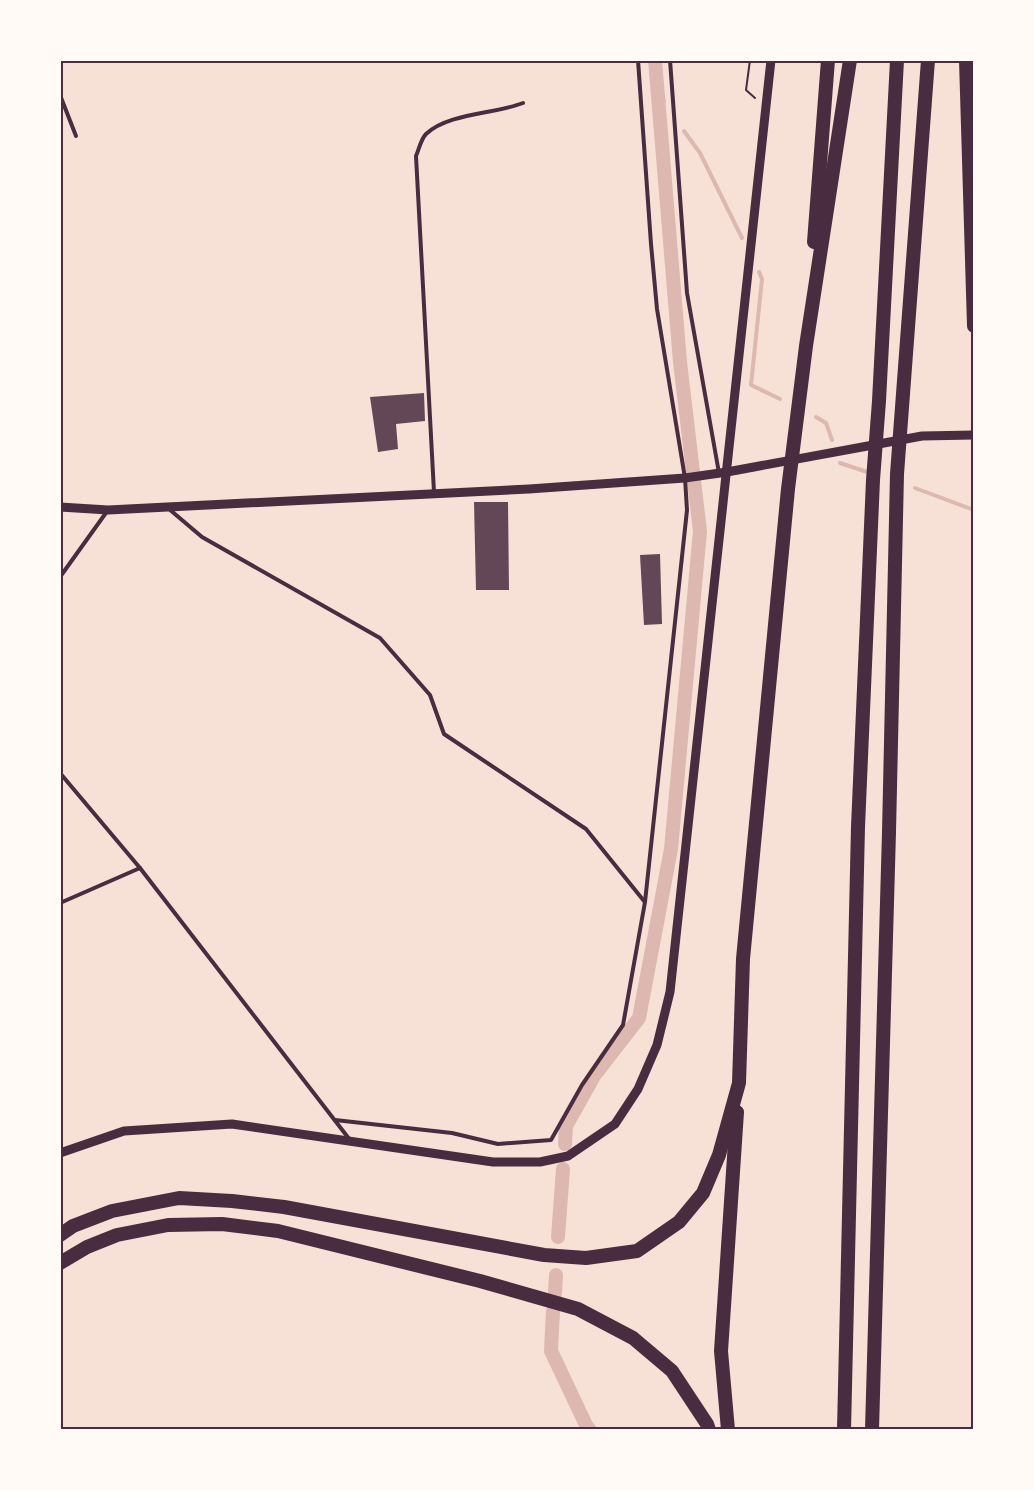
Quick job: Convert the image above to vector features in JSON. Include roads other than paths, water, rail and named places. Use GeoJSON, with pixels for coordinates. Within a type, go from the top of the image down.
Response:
{"type":"FeatureCollection","features":[{"type":"Feature","properties":{"kind":"highway"},"geometry":{"type":"LineString","coordinates":[[806,346],[828,60]]}},
{"type":"Feature","properties":{"kind":"highway"},"geometry":{"type":"LineString","coordinates":[[728,1430],[721,1352],[739,1083],[743,959],[788,489],[806,346],[850,60]]}},
{"type":"Feature","properties":{"kind":"highway"},"geometry":{"type":"LineString","coordinates":[[844,1430],[858,827],[873,480],[897,60]]}},
{"type":"Feature","properties":{"kind":"highway"},"geometry":{"type":"LineString","coordinates":[[872,1430],[897,474],[928,60]]}},
{"type":"Feature","properties":{"kind":"highway"},"geometry":{"type":"LineString","coordinates":[[966,60],[974,326]]}},
{"type":"Feature","properties":{"kind":"highway"},"geometry":{"type":"LineString","coordinates":[[60,1235],[73,1226],[112,1211],[179,1198],[284,1207],[544,1254],[586,1258],[637,1251],[679,1222],[703,1193],[719,1155],[739,1083]]}},
{"type":"Feature","properties":{"kind":"highway"},"geometry":{"type":"LineString","coordinates":[[60,1263],[87,1247],[117,1235],[168,1225],[222,1224],[278,1231],[480,1281],[578,1309],[633,1338],[672,1371],[709,1430]]}},
{"type":"Feature","properties":{"kind":"street"},"geometry":{"type":"LineString","coordinates":[[60,1153],[124,1131],[232,1124],[493,1162],[540,1162],[568,1156],[615,1124],[638,1089],[657,1045],[670,992],[720,473],[771,60]]}},
{"type":"Feature","properties":{"kind":"street"},"geometry":{"type":"LineString","coordinates":[[60,507],[108,510],[529,489],[688,477],[922,436],[974,435]]}},
{"type":"Feature","properties":{"kind":"lane"},"geometry":{"type":"LineString","coordinates":[[335,1120],[452,1133],[498,1144],[551,1140],[582,1085],[623,1025],[645,902],[687,510],[688,477],[657,309],[638,60]]}},
{"type":"Feature","properties":{"kind":"lane"},"geometry":{"type":"LineString","coordinates":[[670,60],[687,293],[720,473]]}},
{"type":"Feature","properties":{"kind":"lane"},"geometry":{"type":"LineString","coordinates":[[60,95],[76,136]]}},
{"type":"Feature","properties":{"kind":"lane"},"geometry":{"type":"LineString","coordinates":[[434,494],[416,156],[424,135],[443,124],[468,115],[508,109],[523,103]]}},
{"type":"Feature","properties":{"kind":"lane"},"geometry":{"type":"LineString","coordinates":[[166,507],[202,537],[380,638],[430,695],[444,734],[586,829],[645,902]]}},
{"type":"Feature","properties":{"kind":"lane"},"geometry":{"type":"LineString","coordinates":[[60,577],[108,510]]}},
{"type":"Feature","properties":{"kind":"lane"},"geometry":{"type":"LineString","coordinates":[[60,773],[140,868],[352,1142]]}},
{"type":"Feature","properties":{"kind":"lane"},"geometry":{"type":"LineString","coordinates":[[60,903],[140,868]]}},
{"type":"Feature","properties":{"kind":"waterway"},"geometry":{"type":"LineString","coordinates":[[565,1144],[566,1126],[594,1076],[639,1018],[671,849],[700,531],[680,362],[655,60]]}},
{"type":"Feature","properties":{"kind":"waterway"},"geometry":{"type":"LineString","coordinates":[[657,90],[664,101]]}},
{"type":"Feature","properties":{"kind":"waterway"},"geometry":{"type":"LineString","coordinates":[[684,131],[700,153],[742,238]]}},
{"type":"Feature","properties":{"kind":"waterway"},"geometry":{"type":"LineString","coordinates":[[759,272],[762,279],[751,385],[780,399]]}},
{"type":"Feature","properties":{"kind":"waterway"},"geometry":{"type":"LineString","coordinates":[[816,417],[826,423],[832,440]]}},
{"type":"Feature","properties":{"kind":"waterway"},"geometry":{"type":"LineString","coordinates":[[840,463],[870,473]]}},
{"type":"Feature","properties":{"kind":"waterway"},"geometry":{"type":"LineString","coordinates":[[915,488],[974,510]]}},
{"type":"Feature","properties":{"kind":"waterway"},"geometry":{"type":"LineString","coordinates":[[558,1237],[563,1169]]}},
{"type":"Feature","properties":{"kind":"waterway"},"geometry":{"type":"LineString","coordinates":[[555,1293],[556,1275]]}},
{"type":"Feature","properties":{"kind":"waterway"},"geometry":{"type":"LineString","coordinates":[[553,1311],[551,1351],[590,1430]]}}]}
